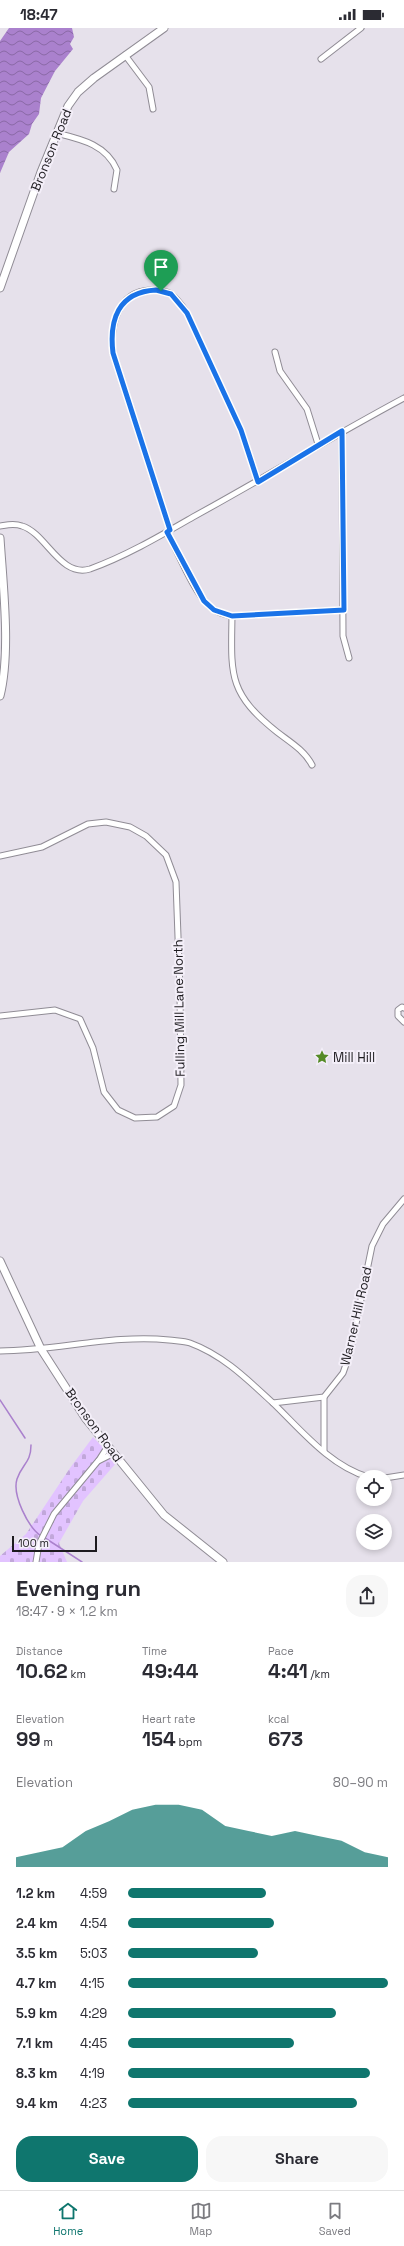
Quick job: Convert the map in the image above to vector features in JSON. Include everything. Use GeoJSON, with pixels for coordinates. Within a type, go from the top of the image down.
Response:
{"type":"FeatureCollection","features":[{"type":"Feature","properties":{"kind":"main road","name":"Bronson Road"},"geometry":{"type":"LineString","coordinates":[[0,288],[56,133],[68,106],[78,92],[125,55],[164,28]]}},
{"type":"Feature","properties":{"kind":"main road"},"geometry":{"type":"LineString","coordinates":[[0,538],[4,602],[4,680],[0,696]]}},
{"type":"Feature","properties":{"kind":"main road","name":"Bronson Road"},"geometry":{"type":"LineString","coordinates":[[0,1260],[41,1349],[86,1419],[164,1515],[223,1562]]}},
{"type":"Feature","properties":{"kind":"street"},"geometry":{"type":"LineString","coordinates":[[321,59],[361,28]]}},
{"type":"Feature","properties":{"kind":"street"},"geometry":{"type":"LineString","coordinates":[[125,55],[149,87],[153,109]]}},
{"type":"Feature","properties":{"kind":"street"},"geometry":{"type":"LineString","coordinates":[[56,133],[89,142],[105,153],[117,170],[114,190]]}},
{"type":"Feature","properties":{"kind":"street"},"geometry":{"type":"LineString","coordinates":[[258,482],[241,430],[187,313],[179,301],[166,292],[147,290],[135,294],[126,300],[116,315],[112,335],[113,353],[168,531],[204,601],[214,610],[232,616],[344,610]]}},
{"type":"Feature","properties":{"kind":"street"},"geometry":{"type":"LineString","coordinates":[[275,352],[280,371],[307,409],[318,444]]}},
{"type":"Feature","properties":{"kind":"street"},"geometry":{"type":"LineString","coordinates":[[0,526],[14,524],[26,527],[65,562],[77,570],[83,571],[111,560],[168,531],[258,482],[318,444],[404,398]]}},
{"type":"Feature","properties":{"kind":"street"},"geometry":{"type":"LineString","coordinates":[[342,431],[343,636],[349,658]]}},
{"type":"Feature","properties":{"kind":"street"},"geometry":{"type":"LineString","coordinates":[[232,616],[232,668],[244,700],[258,716],[307,755],[312,765]]}},
{"type":"Feature","properties":{"kind":"street","name":"Fulling Mill Lane North"},"geometry":{"type":"LineString","coordinates":[[0,856],[42,847],[88,824],[106,822],[130,827],[146,836],[166,855],[176,882],[181,1085],[174,1106],[157,1117],[135,1118],[118,1110],[104,1092],[93,1048],[80,1019],[55,1010],[0,1016]]}},
{"type":"Feature","properties":{"kind":"street"},"geometry":{"type":"LineString","coordinates":[[404,1008],[402,1007],[398,1010],[398,1016],[404,1022]]}},
{"type":"Feature","properties":{"kind":"street","name":"Warner Hill Road"},"geometry":{"type":"LineString","coordinates":[[324,1397],[343,1373],[350,1354],[372,1246],[383,1224],[404,1199]]}},
{"type":"Feature","properties":{"kind":"street"},"geometry":{"type":"LineString","coordinates":[[0,1351],[41,1349],[145,1339],[190,1343],[228,1362],[324,1451],[356,1474]]}},
{"type":"Feature","properties":{"kind":"street"},"geometry":{"type":"LineString","coordinates":[[273,1403],[324,1397],[324,1451]]}},
{"type":"Feature","properties":{"kind":"street"},"geometry":{"type":"LineString","coordinates":[[36,1562],[44,1532],[54,1514],[98,1461],[108,1446]]}},
{"type":"Feature","properties":{"kind":"street"},"geometry":{"type":"LineString","coordinates":[[98,1461],[114,1453]]}},
{"type":"Feature","properties":{"kind":"street"},"geometry":{"type":"LineString","coordinates":[[392,1477],[404,1475]]}},
{"type":"Feature","properties":{"kind":"green space"},"geometry":{"type":"Polygon","coordinates":[[[93,1437],[117,1462],[83,1501],[59,1543],[67,1562],[0,1562],[0,1556],[26,1534],[70,1468],[93,1437]]]}},
{"type":"Feature","properties":{"kind":"water"},"geometry":{"type":"Polygon","coordinates":[[[9,28],[72,28],[74,37],[70,44],[73,49],[55,71],[41,98],[39,114],[32,124],[29,134],[9,152],[0,173],[0,41],[9,28]]]}},
{"type":"Feature","properties":{"kind":"waterway"},"geometry":{"type":"LineString","coordinates":[[0,1400],[25,1438]]}},
{"type":"Feature","properties":{"kind":"waterway"},"geometry":{"type":"LineString","coordinates":[[31,1445],[30,1456],[19,1474],[16,1486],[22,1510],[31,1526],[41,1536]]}},
{"type":"Feature","properties":{"kind":"waterway"},"geometry":{"type":"LineString","coordinates":[[45,1538],[82,1562]]}},
{"type":"Feature","properties":{"kind":"place","name":"Mill Hill"},"geometry":{"type":"Point","coordinates":[322,1057]}},
{"type":"Feature","properties":{"kind":"route"},"geometry":{"type":"LineString","coordinates":[[147,290],[161,291],[171,294],[179,301],[187,313],[241,430],[258,482],[318,444],[342,431],[344,610],[232,616],[214,610],[204,601],[201,596],[167,532],[170,530],[113,353],[112,335],[114,322],[122,304],[130,296],[140,292],[147,290]]}}]}
